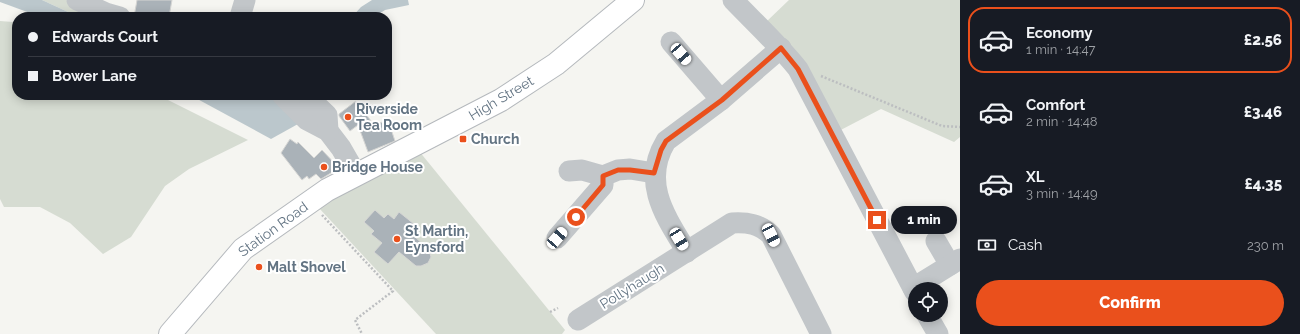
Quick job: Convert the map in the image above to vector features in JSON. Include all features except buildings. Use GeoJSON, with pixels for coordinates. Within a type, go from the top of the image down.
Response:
{"type":"FeatureCollection","features":[{"type":"Feature","properties":{"kind":"main road","name":"High Street"},"geometry":{"type":"LineString","coordinates":[[356,174],[501,100],[556,64],[633,0]]}},
{"type":"Feature","properties":{"kind":"main road","name":"Station Road"},"geometry":{"type":"LineString","coordinates":[[170,334],[185,319],[240,252],[310,202],[356,174]]}},
{"type":"Feature","properties":{"kind":"street"},"geometry":{"type":"LineString","coordinates":[[78,0],[113,10]]}},
{"type":"Feature","properties":{"kind":"street"},"geometry":{"type":"LineString","coordinates":[[241,12],[245,0]]}},
{"type":"Feature","properties":{"kind":"street"},"geometry":{"type":"LineString","coordinates":[[733,0],[781,48],[798,69],[910,282]]}},
{"type":"Feature","properties":{"kind":"street"},"geometry":{"type":"LineString","coordinates":[[671,42],[722,100]]}},
{"type":"Feature","properties":{"kind":"street"},"geometry":{"type":"LineString","coordinates":[[687,252],[671,226],[658,197],[654,173],[661,150],[666,141],[722,100],[781,48]]}},
{"type":"Feature","properties":{"kind":"street"},"geometry":{"type":"LineString","coordinates":[[287,100],[307,120],[327,123]]}},
{"type":"Feature","properties":{"kind":"street"},"geometry":{"type":"LineString","coordinates":[[310,100],[327,123],[356,174]]}},
{"type":"Feature","properties":{"kind":"street"},"geometry":{"type":"LineString","coordinates":[[569,171],[582,170],[603,176],[618,170],[654,173]]}},
{"type":"Feature","properties":{"kind":"street"},"geometry":{"type":"LineString","coordinates":[[557,238],[603,185],[603,176]]}},
{"type":"Feature","properties":{"kind":"street","name":"Pollyhaugh"},"geometry":{"type":"LineString","coordinates":[[578,320],[732,224],[743,222],[754,224],[764,229],[771,235],[821,334]]}},
{"type":"Feature","properties":{"kind":"street"},"geometry":{"type":"LineString","coordinates":[[926,282],[955,262],[936,241]]}},
{"type":"Feature","properties":{"kind":"street"},"geometry":{"type":"LineString","coordinates":[[931,322],[938,334]]}},
{"type":"Feature","properties":{"kind":"path"},"geometry":{"type":"LineString","coordinates":[[798,69],[824,76],[942,126],[960,127]]}},
{"type":"Feature","properties":{"kind":"path"},"geometry":{"type":"LineString","coordinates":[[310,202],[393,291],[355,320],[362,334]]}},
{"type":"Feature","properties":{"kind":"path"},"geometry":{"type":"LineString","coordinates":[[550,312],[558,308]]}},
{"type":"Feature","properties":{"kind":"shaded area"},"geometry":{"type":"Polygon","coordinates":[[[0,0],[42,0],[68,12],[27,12],[0,2],[0,0]]]}},
{"type":"Feature","properties":{"kind":"shaded area"},"geometry":{"type":"Polygon","coordinates":[[[42,0],[66,0],[90,12],[68,12],[42,0]]]}},
{"type":"Feature","properties":{"kind":"shaded area"},"geometry":{"type":"Polygon","coordinates":[[[372,0],[408,0],[409,5],[382,12],[356,12],[372,0]]]}},
{"type":"Feature","properties":{"kind":"shaded area"},"geometry":{"type":"Polygon","coordinates":[[[789,0],[960,0],[960,137],[954,142],[881,109],[835,133],[765,23],[789,0]]]}},
{"type":"Feature","properties":{"kind":"shaded area"},"geometry":{"type":"Polygon","coordinates":[[[0,21],[12,22],[12,100],[168,100],[248,140],[189,169],[165,186],[131,237],[103,254],[70,223],[40,207],[4,207],[0,199],[0,21]]]}},
{"type":"Feature","properties":{"kind":"shaded area"},"geometry":{"type":"Polygon","coordinates":[[[199,100],[303,100],[298,124],[271,139],[199,100]]]}},
{"type":"Feature","properties":{"kind":"shaded area"},"geometry":{"type":"Polygon","coordinates":[[[419,151],[565,330],[562,334],[436,334],[318,207],[419,151]]]}},
{"type":"Feature","properties":{"kind":"place","name":"Riverside Tea Room"},"geometry":{"type":"Point","coordinates":[348,117]}},
{"type":"Feature","properties":{"kind":"place","name":"Church"},"geometry":{"type":"Point","coordinates":[463,139]}},
{"type":"Feature","properties":{"kind":"place","name":"Bridge House"},"geometry":{"type":"Point","coordinates":[324,167]}},
{"type":"Feature","properties":{"kind":"place","name":"St Martin, Eynsford"},"geometry":{"type":"Point","coordinates":[397,239]}},
{"type":"Feature","properties":{"kind":"place","name":"Malt Shovel"},"geometry":{"type":"Point","coordinates":[259,267]}},
{"type":"Feature","properties":{"kind":"route"},"geometry":{"type":"LineString","coordinates":[[576,217],[603,185],[603,176],[618,170],[654,173],[661,150],[666,141],[722,100],[781,48],[798,69],[877,220]]}}]}
